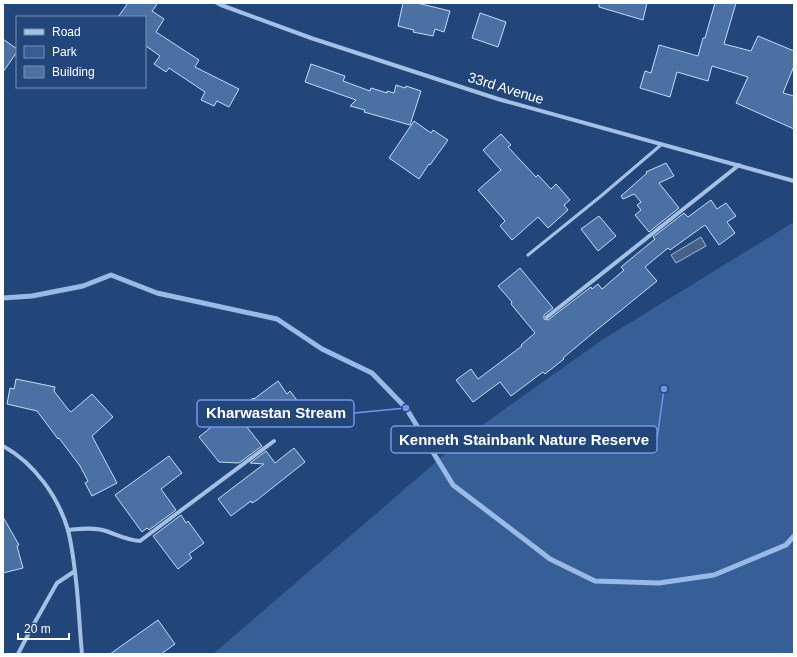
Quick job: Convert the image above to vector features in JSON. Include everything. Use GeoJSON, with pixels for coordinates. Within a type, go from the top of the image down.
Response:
{"type":"FeatureCollection","features":[{"type":"Feature","properties":{"kind":"street","name":"33rd Avenue"},"geometry":{"type":"LineString","coordinates":[[217,3],[311,38],[498,99],[794,181]]}},
{"type":"Feature","properties":{"kind":"street"},"geometry":{"type":"LineString","coordinates":[[547,317],[739,165]]}},
{"type":"Feature","properties":{"kind":"street"},"geometry":{"type":"LineString","coordinates":[[68,530],[106,530],[126,539],[140,541],[274,441]]}},
{"type":"Feature","properties":{"kind":"street"},"geometry":{"type":"LineString","coordinates":[[3,446],[28,463],[50,491],[63,515],[72,548],[82,654]]}},
{"type":"Feature","properties":{"kind":"street"},"geometry":{"type":"LineString","coordinates":[[18,654],[30,629],[57,583],[75,571]]}},
{"type":"Feature","properties":{"kind":"lane"},"geometry":{"type":"LineString","coordinates":[[528,256],[662,144]]}},
{"type":"Feature","properties":{"kind":"green space"},"geometry":{"type":"Polygon","coordinates":[[[794,222],[794,654],[213,654],[464,438],[602,340],[794,222]]]}},
{"type":"Feature","properties":{"kind":"shaded area"},"geometry":{"type":"Polygon","coordinates":[[[701,237],[706,246],[676,263],[671,255],[701,237]]]}},
{"type":"Feature","properties":{"kind":"building"},"geometry":{"type":"Polygon","coordinates":[[[128,3],[158,3],[152,11],[164,19],[156,32],[199,60],[195,67],[239,89],[229,107],[217,101],[214,106],[201,100],[205,92],[169,68],[166,72],[154,64],[160,56],[146,46],[146,16],[119,16],[128,3]]]}},
{"type":"Feature","properties":{"kind":"building"},"geometry":{"type":"Polygon","coordinates":[[[403,3],[417,3],[450,11],[444,32],[435,29],[433,36],[413,32],[414,30],[398,26],[403,3]]]}},
{"type":"Feature","properties":{"kind":"building"},"geometry":{"type":"Polygon","coordinates":[[[599,3],[647,3],[643,20],[599,7],[599,3]]]}},
{"type":"Feature","properties":{"kind":"building"},"geometry":{"type":"Polygon","coordinates":[[[715,3],[736,3],[724,44],[751,51],[758,36],[794,51],[794,66],[783,93],[794,96],[794,129],[736,103],[748,77],[712,66],[708,81],[677,72],[670,97],[640,88],[645,71],[651,73],[659,45],[698,56],[715,3]]]}},
{"type":"Feature","properties":{"kind":"building"},"geometry":{"type":"Polygon","coordinates":[[[480,13],[506,22],[498,47],[472,38],[480,13]]]}},
{"type":"Feature","properties":{"kind":"building"},"geometry":{"type":"Polygon","coordinates":[[[3,39],[16,48],[16,53],[3,72],[3,39]]]}},
{"type":"Feature","properties":{"kind":"building"},"geometry":{"type":"Polygon","coordinates":[[[311,64],[345,76],[343,81],[370,91],[371,88],[387,93],[387,91],[394,93],[396,85],[405,88],[406,86],[421,91],[410,125],[364,112],[365,110],[350,106],[356,100],[305,82],[311,64]]]}},
{"type":"Feature","properties":{"kind":"building"},"geometry":{"type":"Polygon","coordinates":[[[414,121],[431,133],[433,130],[448,140],[419,179],[389,158],[414,121]]]}},
{"type":"Feature","properties":{"kind":"building"},"geometry":{"type":"Polygon","coordinates":[[[501,134],[511,145],[508,147],[536,177],[538,175],[551,189],[556,184],[570,200],[564,205],[568,210],[548,228],[538,217],[512,240],[500,226],[505,221],[478,190],[501,170],[483,150],[501,134]]]}},
{"type":"Feature","properties":{"kind":"building"},"geometry":{"type":"Polygon","coordinates":[[[666,163],[674,176],[659,183],[679,208],[649,232],[635,215],[641,210],[637,205],[641,202],[634,194],[623,199],[621,196],[647,173],[646,172],[666,163]]]}},
{"type":"Feature","properties":{"kind":"building"},"geometry":{"type":"Polygon","coordinates":[[[711,200],[717,209],[726,203],[736,216],[727,222],[735,233],[719,245],[705,225],[670,250],[668,248],[645,267],[657,281],[563,358],[564,359],[545,374],[543,372],[511,396],[500,382],[473,402],[456,380],[471,369],[478,379],[522,346],[521,345],[535,333],[498,286],[520,268],[553,308],[544,315],[544,319],[548,320],[591,287],[592,289],[598,284],[602,289],[624,270],[621,267],[655,239],[653,237],[684,213],[688,217],[711,200]]]}},
{"type":"Feature","properties":{"kind":"building"},"geometry":{"type":"Polygon","coordinates":[[[599,216],[616,236],[598,251],[581,229],[599,216]]]}},
{"type":"Feature","properties":{"kind":"building"},"geometry":{"type":"Polygon","coordinates":[[[16,379],[55,387],[54,391],[71,412],[92,394],[113,417],[92,436],[117,483],[92,496],[85,483],[88,481],[80,466],[37,411],[7,404],[10,388],[14,389],[16,379]]]}},
{"type":"Feature","properties":{"kind":"building"},"geometry":{"type":"Polygon","coordinates":[[[278,381],[287,394],[290,391],[299,403],[296,406],[301,413],[281,427],[267,408],[246,426],[262,446],[239,463],[219,462],[199,437],[232,410],[235,413],[253,398],[254,399],[278,381]]]}},
{"type":"Feature","properties":{"kind":"building"},"geometry":{"type":"Polygon","coordinates":[[[294,448],[305,462],[257,500],[252,503],[251,501],[231,516],[218,499],[264,464],[250,463],[266,451],[275,463],[294,448]]]}},
{"type":"Feature","properties":{"kind":"building"},"geometry":{"type":"Polygon","coordinates":[[[169,456],[182,473],[161,489],[176,510],[149,530],[147,528],[142,532],[115,495],[169,456]]]}},
{"type":"Feature","properties":{"kind":"building"},"geometry":{"type":"Polygon","coordinates":[[[181,515],[186,523],[188,521],[204,543],[189,554],[192,558],[178,569],[153,536],[181,515]]]}},
{"type":"Feature","properties":{"kind":"building"},"geometry":{"type":"Polygon","coordinates":[[[3,517],[19,545],[17,546],[23,568],[3,573],[3,517]]]}},
{"type":"Feature","properties":{"kind":"building"},"geometry":{"type":"Polygon","coordinates":[[[158,620],[175,644],[161,654],[110,654],[158,620]]]}},
{"type":"Feature","properties":{"kind":"waterway"},"geometry":{"type":"LineString","coordinates":[[3,298],[32,296],[83,286],[111,275],[157,293],[277,319],[322,349],[372,373],[406,408],[453,485],[550,559],[595,581],[659,583],[714,575],[786,545],[794,536]]}},
{"type":"Feature","properties":{"kind":"place","name":"Kenneth Stainbank Nature Reserve"},"geometry":{"type":"Point","coordinates":[664,389]}},
{"type":"Feature","properties":{"kind":"place","name":"Kharwastan Stream"},"geometry":{"type":"Point","coordinates":[406,408]}}]}
